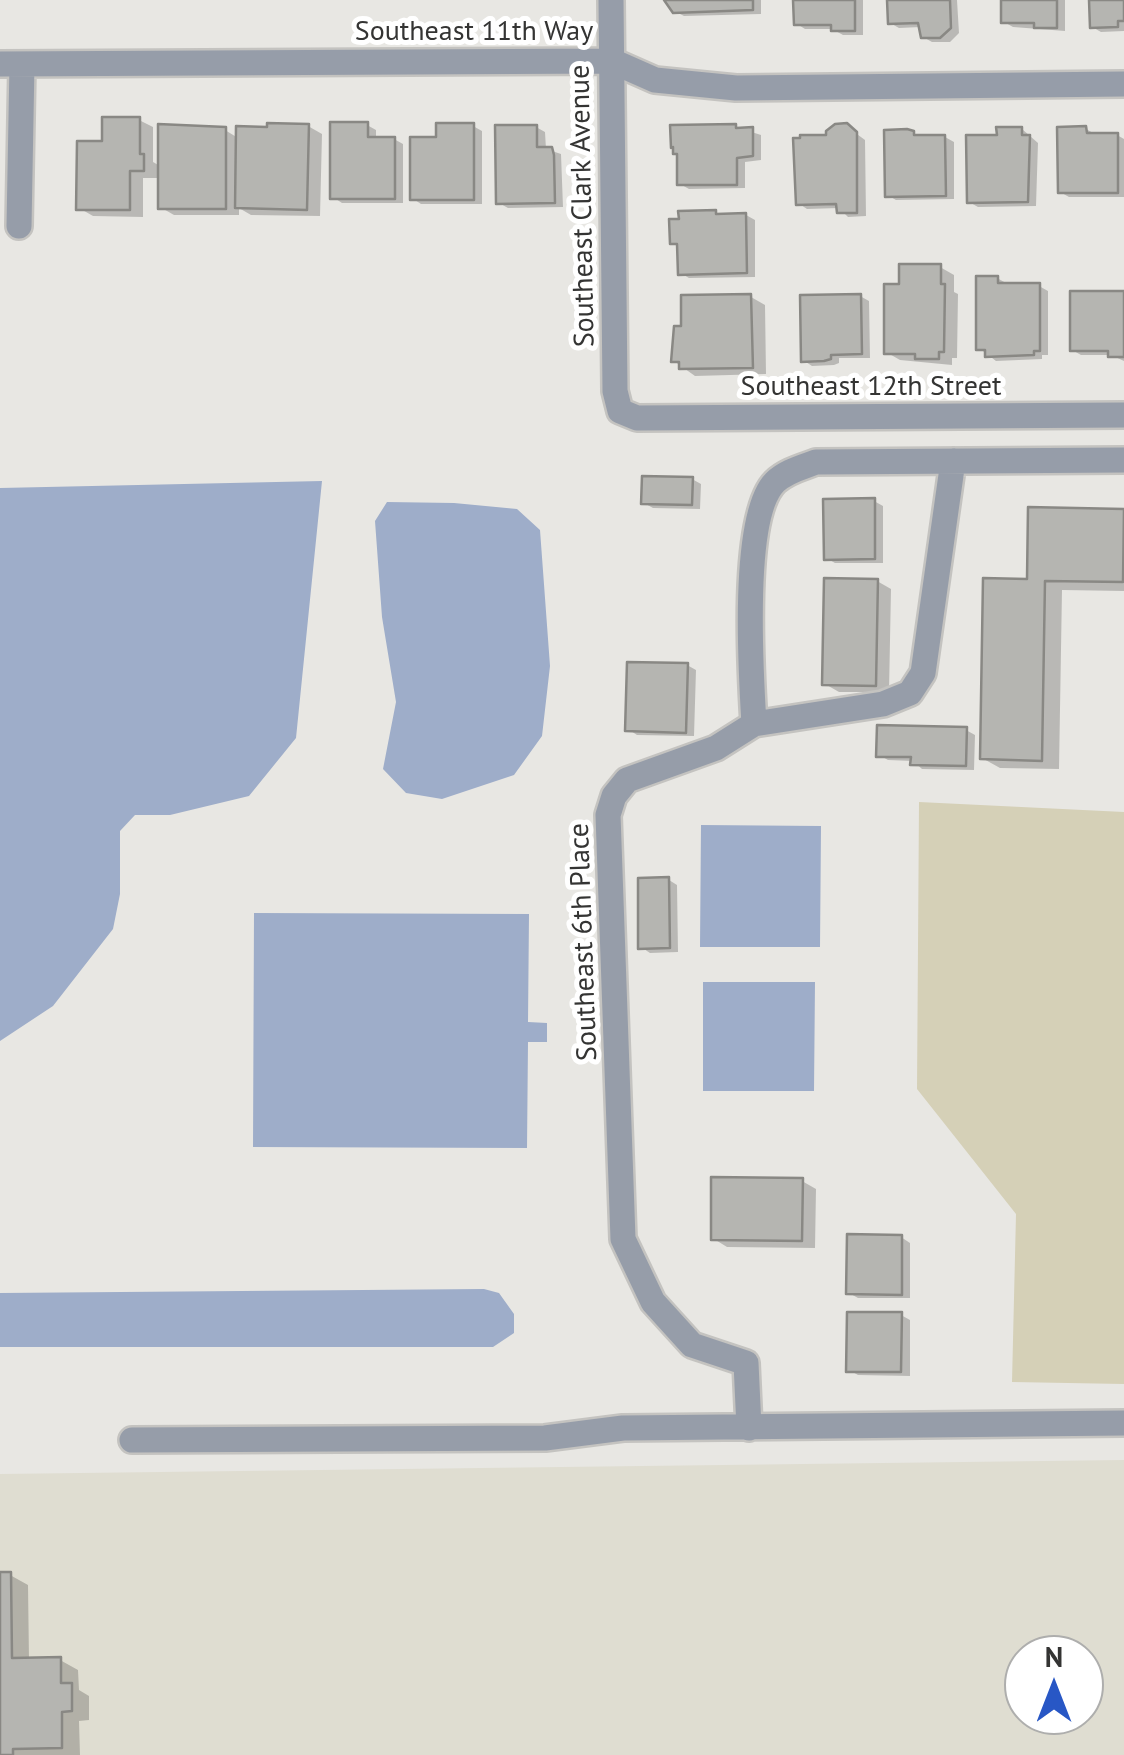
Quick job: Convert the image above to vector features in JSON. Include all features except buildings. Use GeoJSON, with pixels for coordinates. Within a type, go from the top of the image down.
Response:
{"type":"FeatureCollection","features":[{"type":"Feature","properties":{"kind":"street","name":"Southeast Clark Avenue"},"geometry":{"type":"LineString","coordinates":[[611,0],[616,391],[620,411]]}},
{"type":"Feature","properties":{"kind":"street","name":"Southeast 11th Way"},"geometry":{"type":"LineString","coordinates":[[11,64],[612,61],[655,80],[736,88],[1124,84]]}},
{"type":"Feature","properties":{"kind":"street"},"geometry":{"type":"LineString","coordinates":[[11,64],[20,226]]}},
{"type":"Feature","properties":{"kind":"street","name":"Southeast 12th Street"},"geometry":{"type":"LineString","coordinates":[[620,411],[637,418],[1124,415]]}},
{"type":"Feature","properties":{"kind":"street"},"geometry":{"type":"LineString","coordinates":[[953,461],[923,673],[910,693],[883,704],[754,724],[753,550],[762,508],[773,483],[816,462],[953,461],[1124,460]]}},
{"type":"Feature","properties":{"kind":"street","name":"Southeast 6th Place"},"geometry":{"type":"LineString","coordinates":[[749,1428],[746,1363],[692,1345],[654,1302],[624,1239],[608,816],[614,796],[627,780],[716,748],[754,724]]}},
{"type":"Feature","properties":{"kind":"street"},"geometry":{"type":"LineString","coordinates":[[132,1440],[546,1438],[623,1428],[1124,1422]]}},
{"type":"Feature","properties":{"kind":"shaded area"},"geometry":{"type":"Polygon","coordinates":[[[919,802],[1124,812],[1124,1384],[1012,1382],[1016,1214],[917,1089],[919,802]]]}},
{"type":"Feature","properties":{"kind":"shaded area"},"geometry":{"type":"Polygon","coordinates":[[[1124,1460],[1124,1755],[0,1755],[0,1474],[1124,1460]]]}},
{"type":"Feature","properties":{"kind":"water"},"geometry":{"type":"Polygon","coordinates":[[[322,481],[296,738],[249,796],[170,815],[135,815],[120,831],[120,894],[113,929],[53,1006],[0,1041],[0,488],[322,481]]]}},
{"type":"Feature","properties":{"kind":"water"},"geometry":{"type":"Polygon","coordinates":[[[387,502],[517,509],[540,530],[550,666],[542,736],[514,775],[442,799],[406,793],[383,769],[396,702],[382,617],[375,521],[387,502]]]}},
{"type":"Feature","properties":{"kind":"water"},"geometry":{"type":"Polygon","coordinates":[[[701,825],[821,826],[820,947],[700,947],[701,825]]]}},
{"type":"Feature","properties":{"kind":"water"},"geometry":{"type":"Polygon","coordinates":[[[254,913],[529,914],[528,1022],[547,1023],[547,1042],[528,1042],[527,1148],[253,1147],[254,913]]]}},
{"type":"Feature","properties":{"kind":"water"},"geometry":{"type":"Polygon","coordinates":[[[703,982],[815,982],[814,1091],[703,1091],[703,982]]]}},
{"type":"Feature","properties":{"kind":"water"},"geometry":{"type":"Polygon","coordinates":[[[484,1289],[499,1293],[514,1314],[514,1333],[493,1347],[0,1347],[0,1293],[484,1289]]]}}]}
